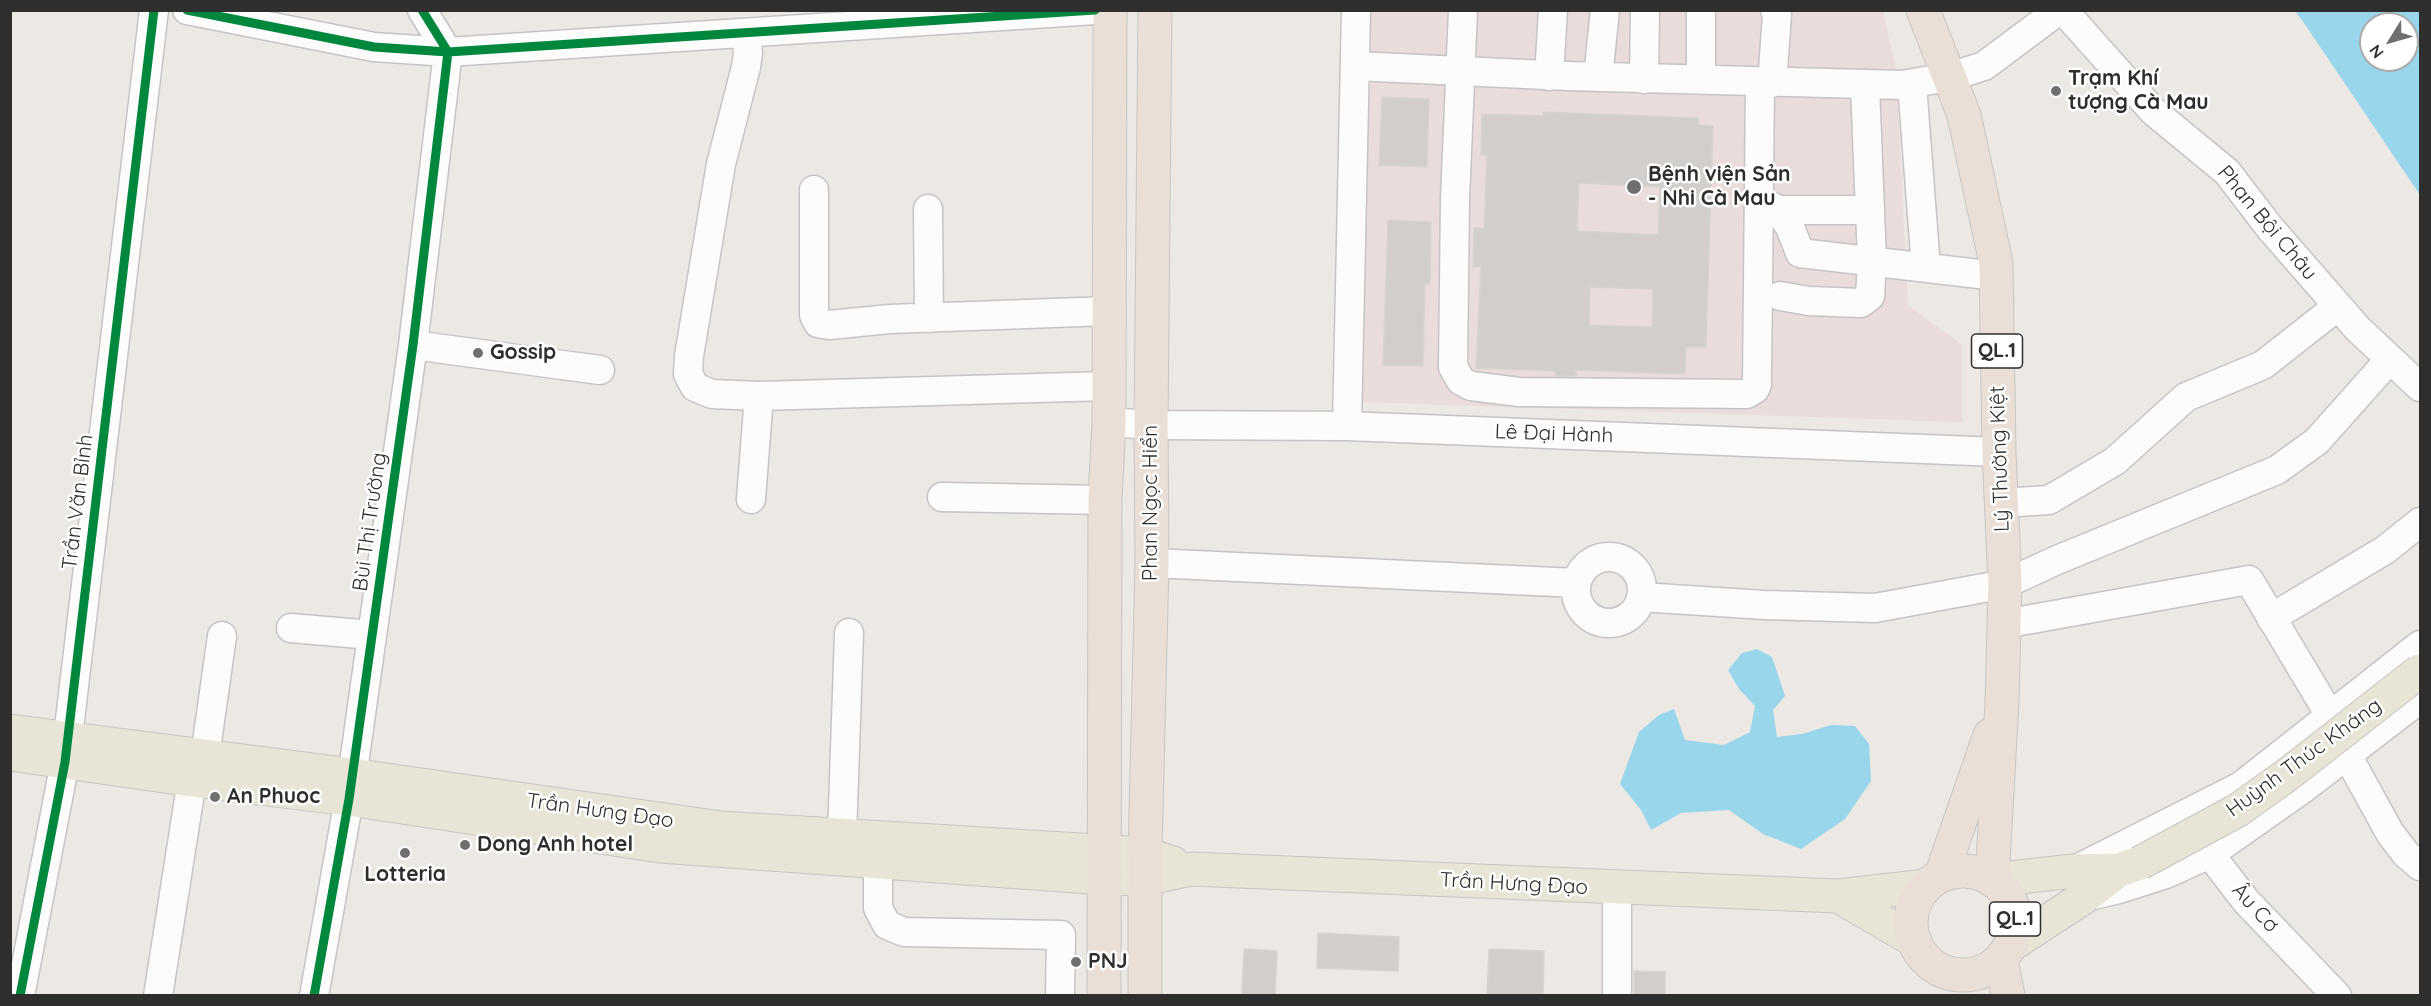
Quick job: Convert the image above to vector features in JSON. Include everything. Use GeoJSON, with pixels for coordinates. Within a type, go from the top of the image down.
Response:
{"type":"FeatureCollection","features":[{"type":"Feature","properties":{"kind":"highway","name":"Phan Ngọc Hiển"},"geometry":{"type":"LineString","coordinates":[[1104,996],[1105,500],[1109,422],[1107,386],[1110,10]]}},
{"type":"Feature","properties":{"kind":"highway","name":"Phan Ngọc Hiển"},"geometry":{"type":"LineString","coordinates":[[1145,996],[1145,867],[1152,562],[1155,10]]}},
{"type":"Feature","properties":{"kind":"highway","name":"Lý Thường Kiệt"},"geometry":{"type":"LineString","coordinates":[[1923,10],[1964,115],[1996,262],[1999,452],[2005,584],[2002,702],[1992,880]]}},
{"type":"Feature","properties":{"kind":"highway","name":"Lý Thường Kiệt"},"geometry":{"type":"LineString","coordinates":[[1933,881],[2002,702]]}},
{"type":"Feature","properties":{"kind":"highway","name":"QL.1"},"geometry":{"type":"LineString","coordinates":[[1915,941],[1912,912],[1917,898],[1933,881],[1958,871],[1976,872],[1992,880],[2005,892],[2012,904],[2015,917],[2015,931],[2006,952],[1986,970],[1969,975],[1952,974],[1935,966]]}},
{"type":"Feature","properties":{"kind":"highway"},"geometry":{"type":"LineString","coordinates":[[1915,941],[1922,954],[1935,966],[1958,996]]}},
{"type":"Feature","properties":{"kind":"highway","name":"QL.1"},"geometry":{"type":"LineString","coordinates":[[2006,952],[2008,996]]}},
{"type":"Feature","properties":{"kind":"main road","name":"Huỳnh Thúc Kháng"},"geometry":{"type":"LineString","coordinates":[[1992,880],[2078,884],[2129,866],[2238,810],[2421,671]]}},
{"type":"Feature","properties":{"kind":"main road","name":"Trần Hưng Đạo"},"geometry":{"type":"LineString","coordinates":[[10,730],[67,751]]}},
{"type":"Feature","properties":{"kind":"main road","name":"Trần Hưng Đạo"},"geometry":{"type":"LineString","coordinates":[[10,754],[67,751],[351,787],[660,846],[842,836],[1104,865]]}},
{"type":"Feature","properties":{"kind":"main road","name":"Trần Hưng Đạo"},"geometry":{"type":"LineString","coordinates":[[748,841],[878,862],[1104,865],[1838,897],[1933,881]]}},
{"type":"Feature","properties":{"kind":"main road"},"geometry":{"type":"LineString","coordinates":[[2006,952],[2078,884]]}},
{"type":"Feature","properties":{"kind":"main road","name":"Trần Hưng Đạo"},"geometry":{"type":"LineString","coordinates":[[1838,897],[1915,941]]}},
{"type":"Feature","properties":{"kind":"street","name":"Trần Văn Bỉnh"},"geometry":{"type":"LineString","coordinates":[[20,996],[22,932],[67,751],[154,10]]}},
{"type":"Feature","properties":{"kind":"street"},"geometry":{"type":"LineString","coordinates":[[187,10],[374,47],[448,52],[1095,10]]}},
{"type":"Feature","properties":{"kind":"street"},"geometry":{"type":"LineString","coordinates":[[422,10],[448,52]]}},
{"type":"Feature","properties":{"kind":"street"},"geometry":{"type":"LineString","coordinates":[[1347,426],[1356,10]]}},
{"type":"Feature","properties":{"kind":"street"},"geometry":{"type":"LineString","coordinates":[[1463,10],[1455,199],[1453,367],[1461,381],[1471,386],[1519,392],[1747,394],[1755,389],[1757,384],[1769,297],[1766,82],[1777,15],[1775,10]]}},
{"type":"Feature","properties":{"kind":"street"},"geometry":{"type":"LineString","coordinates":[[1549,76],[1553,10]]}},
{"type":"Feature","properties":{"kind":"street"},"geometry":{"type":"LineString","coordinates":[[1598,77],[1605,10]]}},
{"type":"Feature","properties":{"kind":"street"},"geometry":{"type":"LineString","coordinates":[[1644,79],[1645,10]]}},
{"type":"Feature","properties":{"kind":"street"},"geometry":{"type":"LineString","coordinates":[[1701,10],[1701,80]]}},
{"type":"Feature","properties":{"kind":"street"},"geometry":{"type":"LineString","coordinates":[[1355,66],[1549,76],[1865,86],[1912,84],[1949,77],[1984,66],[2061,10]]}},
{"type":"Feature","properties":{"kind":"street","name":"Phan Bội Châu"},"geometry":{"type":"LineString","coordinates":[[2061,10],[2152,111],[2228,172],[2270,228],[2338,306],[2421,387]]}},
{"type":"Feature","properties":{"kind":"street"},"geometry":{"type":"LineString","coordinates":[[746,33],[748,52],[746,67],[721,164],[691,346],[688,374],[695,387],[702,392],[712,394],[759,396],[1107,386]]}},
{"type":"Feature","properties":{"kind":"street","name":"Bùi Thị Trường"},"geometry":{"type":"LineString","coordinates":[[314,996],[351,787],[413,345],[448,52]]}},
{"type":"Feature","properties":{"kind":"street"},"geometry":{"type":"LineString","coordinates":[[1912,84],[1926,268]]}},
{"type":"Feature","properties":{"kind":"street"},"geometry":{"type":"LineString","coordinates":[[1769,297],[1861,303],[1870,296],[1872,261],[1868,210],[1865,86]]}},
{"type":"Feature","properties":{"kind":"street"},"geometry":{"type":"LineString","coordinates":[[814,190],[814,315],[818,323],[829,325],[929,318],[1108,311]]}},
{"type":"Feature","properties":{"kind":"street"},"geometry":{"type":"LineString","coordinates":[[1768,206],[1790,227],[1800,253],[1792,284],[1769,297]]}},
{"type":"Feature","properties":{"kind":"street"},"geometry":{"type":"LineString","coordinates":[[1768,206],[1868,210]]}},
{"type":"Feature","properties":{"kind":"street"},"geometry":{"type":"LineString","coordinates":[[928,210],[929,318]]}},
{"type":"Feature","properties":{"kind":"street"},"geometry":{"type":"LineString","coordinates":[[1800,253],[1996,276]]}},
{"type":"Feature","properties":{"kind":"street"},"geometry":{"type":"LineString","coordinates":[[2001,503],[2049,500],[2115,461],[2186,398],[2263,365],[2338,306]]}},
{"type":"Feature","properties":{"kind":"street"},"geometry":{"type":"LineString","coordinates":[[413,345],[600,370]]}},
{"type":"Feature","properties":{"kind":"street"},"geometry":{"type":"LineString","coordinates":[[1641,597],[1764,605],[1875,608],[2005,584],[2057,560],[2277,470],[2317,441],[2390,359]]}},
{"type":"Feature","properties":{"kind":"street"},"geometry":{"type":"LineString","coordinates":[[751,499],[759,396]]}},
{"type":"Feature","properties":{"kind":"street","name":"Lê Đại Hành"},"geometry":{"type":"LineString","coordinates":[[1109,422],[1151,425],[1347,426],[1999,452]]}},
{"type":"Feature","properties":{"kind":"street"},"geometry":{"type":"LineString","coordinates":[[942,497],[1105,500]]}},
{"type":"Feature","properties":{"kind":"street"},"geometry":{"type":"LineString","coordinates":[[2271,618],[2385,550],[2421,522]]}},
{"type":"Feature","properties":{"kind":"street"},"geometry":{"type":"LineString","coordinates":[[1611,557],[1622,560],[1634,568],[1640,578],[1641,597],[1637,608],[1619,622],[1597,621],[1587,615],[1577,600],[1576,583],[1588,564],[1599,558],[1611,557]]}},
{"type":"Feature","properties":{"kind":"street"},"geometry":{"type":"LineString","coordinates":[[1152,562],[1576,583]]}},
{"type":"Feature","properties":{"kind":"street"},"geometry":{"type":"LineString","coordinates":[[2004,624],[2249,580],[2331,717]]}},
{"type":"Feature","properties":{"kind":"street"},"geometry":{"type":"LineString","coordinates":[[291,628],[372,635]]}},
{"type":"Feature","properties":{"kind":"street"},"geometry":{"type":"LineString","coordinates":[[842,836],[849,633]]}},
{"type":"Feature","properties":{"kind":"street"},"geometry":{"type":"LineString","coordinates":[[158,996],[222,636]]}},
{"type":"Feature","properties":{"kind":"street"},"geometry":{"type":"LineString","coordinates":[[2078,884],[2179,816],[2241,786],[2421,645]]}},
{"type":"Feature","properties":{"kind":"street"},"geometry":{"type":"LineString","coordinates":[[2078,884],[2119,889],[2166,874],[2210,854],[2421,699]]}},
{"type":"Feature","properties":{"kind":"street"},"geometry":{"type":"LineString","coordinates":[[2347,755],[2390,832],[2406,854],[2421,866]]}},
{"type":"Feature","properties":{"kind":"street","name":"Âu Cơ"},"geometry":{"type":"LineString","coordinates":[[2179,816],[2246,901],[2337,996]]}},
{"type":"Feature","properties":{"kind":"street"},"geometry":{"type":"LineString","coordinates":[[878,862],[878,908],[887,925],[904,932],[1060,935],[1060,996]]}},
{"type":"Feature","properties":{"kind":"street"},"geometry":{"type":"LineString","coordinates":[[1617,889],[1617,996]]}},
{"type":"Feature","properties":{"kind":"street"},"geometry":{"type":"LineString","coordinates":[[2006,952],[2018,996]]}},
{"type":"Feature","properties":{"kind":"shaded area","name":"Bệnh viện Sản - Nhi Cà Mau"},"geometry":{"type":"Polygon","coordinates":[[[1369,11],[1883,11],[1896,69],[1908,305],[1962,345],[1962,422],[1361,402],[1369,11]]]}},
{"type":"Feature","properties":{"kind":"water"},"geometry":{"type":"Polygon","coordinates":[[[2295,11],[2420,11],[2420,195],[2304,23],[2295,11]]]}},
{"type":"Feature","properties":{"kind":"water"},"geometry":{"type":"Polygon","coordinates":[[[1757,649],[1772,657],[1785,696],[1773,710],[1777,737],[1802,734],[1831,725],[1855,726],[1869,744],[1871,781],[1845,819],[1801,849],[1763,834],[1729,810],[1681,813],[1651,830],[1641,810],[1620,784],[1639,732],[1659,715],[1674,709],[1685,740],[1724,745],[1750,732],[1755,706],[1739,689],[1728,670],[1742,653],[1757,649]]]}},
{"type":"Feature","properties":{"kind":"building"},"geometry":{"type":"Polygon","coordinates":[[[1382,97],[1429,99],[1427,167],[1379,165],[1382,97]]]}},
{"type":"Feature","properties":{"kind":"building"},"geometry":{"type":"Polygon","coordinates":[[[1543,112],[1699,118],[1698,125],[1713,126],[1706,347],[1686,347],[1685,374],[1576,370],[1576,376],[1555,376],[1555,371],[1476,368],[1481,266],[1473,267],[1474,228],[1484,228],[1487,156],[1481,155],[1482,114],[1543,116],[1543,112]],[[1579,183],[1577,231],[1658,235],[1660,187],[1579,183]],[[1590,287],[1589,325],[1652,327],[1653,289],[1590,287]]]}},
{"type":"Feature","properties":{"kind":"building"},"geometry":{"type":"Polygon","coordinates":[[[1388,220],[1431,222],[1430,284],[1425,284],[1423,366],[1383,365],[1388,220]]]}},
{"type":"Feature","properties":{"kind":"building"},"geometry":{"type":"Polygon","coordinates":[[[1318,933],[1399,937],[1398,971],[1317,968],[1318,933]]]}},
{"type":"Feature","properties":{"kind":"building"},"geometry":{"type":"Polygon","coordinates":[[[1244,949],[1277,951],[1275,996],[1242,996],[1244,949]]]}},
{"type":"Feature","properties":{"kind":"building"},"geometry":{"type":"Polygon","coordinates":[[[1489,949],[1544,951],[1543,996],[1487,996],[1489,949]]]}},
{"type":"Feature","properties":{"kind":"building"},"geometry":{"type":"Polygon","coordinates":[[[1634,971],[1665,972],[1665,996],[1634,996],[1634,971]]]}},
{"type":"Feature","properties":{"kind":"cycle path"},"geometry":{"type":"LineString","coordinates":[[20,996],[65,762],[154,10]]}},
{"type":"Feature","properties":{"kind":"cycle path"},"geometry":{"type":"LineString","coordinates":[[187,10],[374,47],[448,52],[1095,10]]}},
{"type":"Feature","properties":{"kind":"cycle path"},"geometry":{"type":"LineString","coordinates":[[314,996],[349,799],[413,345],[448,52],[422,10]]}},
{"type":"Feature","properties":{"kind":"place","name":"Trạm Khí tượng Cà Mau"},"geometry":{"type":"Point","coordinates":[2056,91]}},
{"type":"Feature","properties":{"kind":"place","name":"Bệnh viện Sản - Nhi Cà Mau"},"geometry":{"type":"Point","coordinates":[1634,187]}},
{"type":"Feature","properties":{"kind":"place","name":"Gossip"},"geometry":{"type":"Point","coordinates":[478,353]}},
{"type":"Feature","properties":{"kind":"place","name":"An Phuoc"},"geometry":{"type":"Point","coordinates":[215,797]}},
{"type":"Feature","properties":{"kind":"place","name":"Dong Anh hotel"},"geometry":{"type":"Point","coordinates":[465,845]}},
{"type":"Feature","properties":{"kind":"place","name":"Lotteria"},"geometry":{"type":"Point","coordinates":[405,853]}},
{"type":"Feature","properties":{"kind":"place","name":"PNJ"},"geometry":{"type":"Point","coordinates":[1076,962]}}]}
